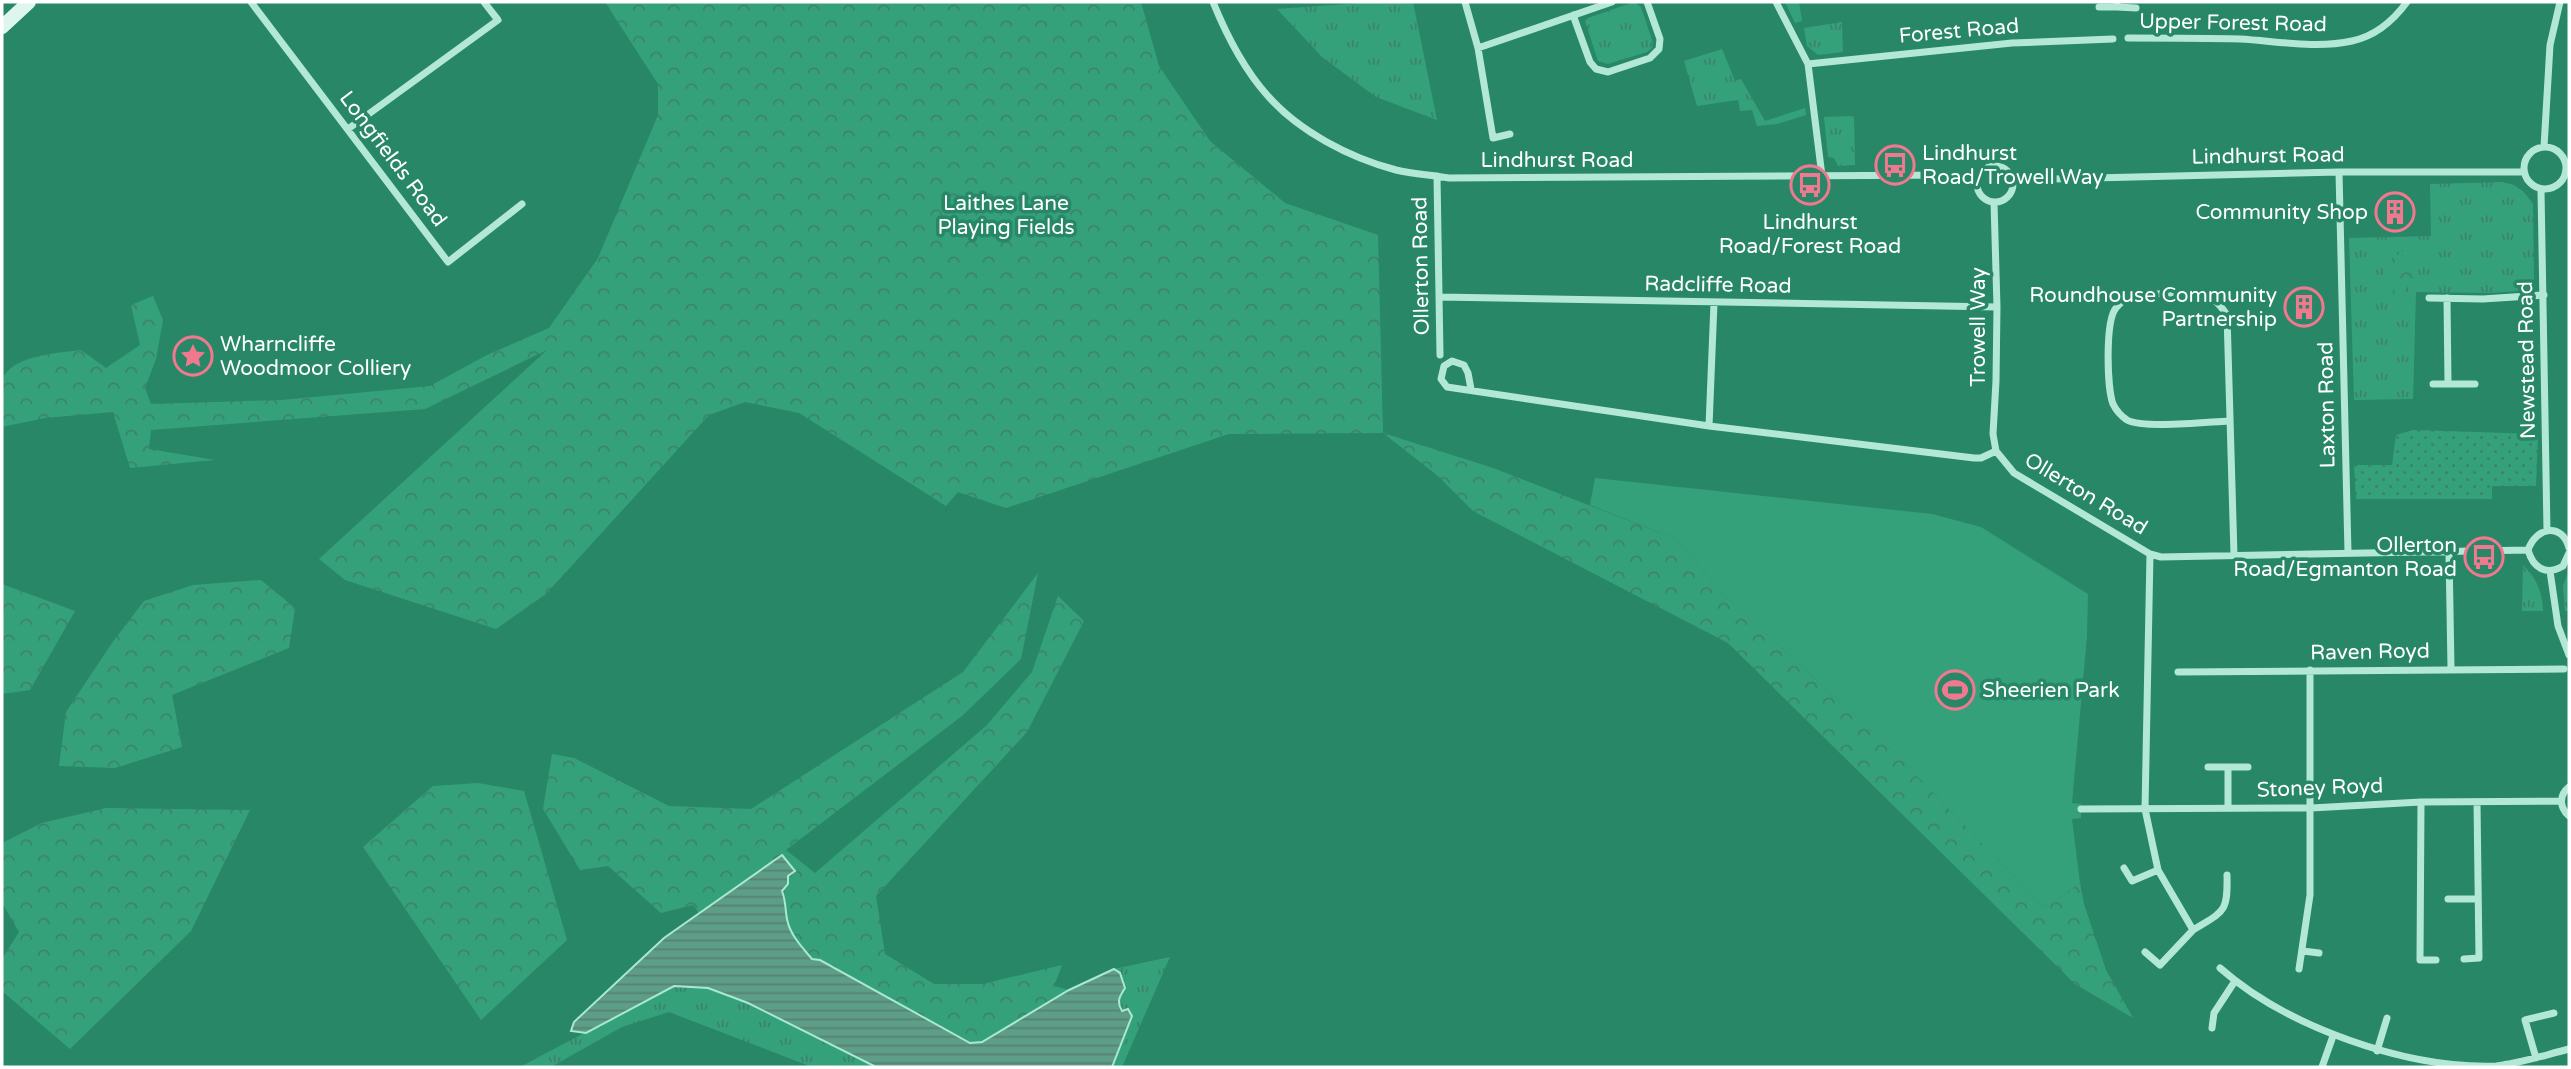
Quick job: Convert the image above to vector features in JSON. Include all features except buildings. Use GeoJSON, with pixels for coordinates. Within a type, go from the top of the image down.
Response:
{"type":"FeatureCollection","features":[{"type":"Feature","properties":{"kind":"main road"},"geometry":{"type":"LineString","coordinates":[[2,27],[29,2]]}},
{"type":"Feature","properties":{"kind":"street","name":"Longfields Road"},"geometry":{"type":"LineString","coordinates":[[251,2],[448,262],[522,204]]}},
{"type":"Feature","properties":{"kind":"street"},"geometry":{"type":"LineString","coordinates":[[348,129],[498,20],[484,2]]}},
{"type":"Feature","properties":{"kind":"street","name":"Lindhurst Road"},"geometry":{"type":"LineString","coordinates":[[1213,2],[1243,62],[1267,95],[1308,130],[1348,152],[1395,170],[1449,178],[1955,175],[1977,182],[1983,170],[1995,165],[2007,169],[2014,180],[2339,172],[2523,172]]}},
{"type":"Feature","properties":{"kind":"street"},"geometry":{"type":"LineString","coordinates":[[1465,2],[1478,48],[1493,138],[1510,134]]}},
{"type":"Feature","properties":{"kind":"street"},"geometry":{"type":"LineString","coordinates":[[1478,48],[1608,2]]}},
{"type":"Feature","properties":{"kind":"street"},"geometry":{"type":"LineString","coordinates":[[1573,15],[1590,62],[1597,69],[1608,72],[1650,58],[1659,49],[1660,39],[1647,2]]}},
{"type":"Feature","properties":{"kind":"street"},"geometry":{"type":"LineString","coordinates":[[1776,2],[1808,64],[1822,176]]}},
{"type":"Feature","properties":{"kind":"street","name":"Upper Forest Road"},"geometry":{"type":"LineString","coordinates":[[2128,38],[2238,39],[2330,44],[2354,41],[2376,32],[2395,19],[2407,2]]}},
{"type":"Feature","properties":{"kind":"street"},"geometry":{"type":"LineString","coordinates":[[2544,147],[2550,45],[2560,2]]}},
{"type":"Feature","properties":{"kind":"street"},"geometry":{"type":"LineString","coordinates":[[2099,7],[2117,4],[2136,8]]}},
{"type":"Feature","properties":{"kind":"street","name":"Forest Road"},"geometry":{"type":"LineString","coordinates":[[1808,64],[2012,43],[2113,39]]}},
{"type":"Feature","properties":{"kind":"street"},"geometry":{"type":"LineString","coordinates":[[2544,147],[2558,151],[2568,167],[2557,186],[2541,190],[2529,183],[2523,172],[2525,159],[2530,152],[2544,147]]}},
{"type":"Feature","properties":{"kind":"street","name":"Laxton Road"},"geometry":{"type":"LineString","coordinates":[[2339,172],[2348,554]]}},
{"type":"Feature","properties":{"kind":"street","name":"Ollerton Road"},"geometry":{"type":"LineString","coordinates":[[1437,176],[1440,355]]}},
{"type":"Feature","properties":{"kind":"street"},"geometry":{"type":"LineString","coordinates":[[1977,182],[1981,195],[1994,202],[2010,195],[2014,180]]}},
{"type":"Feature","properties":{"kind":"street","name":"Newstead Road"},"geometry":{"type":"LineString","coordinates":[[2541,190],[2547,531]]}},
{"type":"Feature","properties":{"kind":"street","name":"Trowell Way"},"geometry":{"type":"LineString","coordinates":[[1994,202],[1997,307],[1993,434],[1996,451]]}},
{"type":"Feature","properties":{"kind":"street"},"geometry":{"type":"LineString","coordinates":[[2229,421],[2143,424],[2129,421],[2119,414],[2111,391],[2108,328],[2116,307],[2126,299],[2137,296],[2199,293],[2211,297],[2227,316],[2234,555]]}},
{"type":"Feature","properties":{"kind":"street"},"geometry":{"type":"LineString","coordinates":[[2429,298],[2483,299],[2544,295]]}},
{"type":"Feature","properties":{"kind":"street","name":"Radcliffe Road"},"geometry":{"type":"LineString","coordinates":[[1439,297],[1997,307]]}},
{"type":"Feature","properties":{"kind":"street"},"geometry":{"type":"LineString","coordinates":[[2447,298],[2448,384]]}},
{"type":"Feature","properties":{"kind":"street"},"geometry":{"type":"LineString","coordinates":[[1709,426],[1714,303]]}},
{"type":"Feature","properties":{"kind":"street","name":"Ollerton Road"},"geometry":{"type":"LineString","coordinates":[[1471,389],[1464,365],[1452,361],[1444,366],[1440,374],[1447,387],[1709,426],[1974,458],[1981,458],[1996,451],[2014,473],[2150,554],[2161,557],[2529,550]]}},
{"type":"Feature","properties":{"kind":"street"},"geometry":{"type":"LineString","coordinates":[[2433,384],[2475,384]]}},
{"type":"Feature","properties":{"kind":"street"},"geometry":{"type":"LineString","coordinates":[[2569,548],[2560,533],[2547,531],[2535,536],[2529,550],[2532,562],[2537,567],[2550,571],[2563,566],[2569,553]]}},
{"type":"Feature","properties":{"kind":"street"},"geometry":{"type":"LineString","coordinates":[[2449,553],[2451,668]]}},
{"type":"Feature","properties":{"kind":"street"},"geometry":{"type":"LineString","coordinates":[[2150,554],[2145,809],[2158,870],[2193,930]]}},
{"type":"Feature","properties":{"kind":"street"},"geometry":{"type":"LineString","coordinates":[[2550,571],[2558,626],[2569,655]]}},
{"type":"Feature","properties":{"kind":"street","name":"Raven Royd"},"geometry":{"type":"LineString","coordinates":[[2178,671],[2564,669]]}},
{"type":"Feature","properties":{"kind":"street"},"geometry":{"type":"LineString","coordinates":[[2299,969],[2310,895],[2310,670]]}},
{"type":"Feature","properties":{"kind":"street"},"geometry":{"type":"LineString","coordinates":[[2208,767],[2248,767]]}},
{"type":"Feature","properties":{"kind":"street"},"geometry":{"type":"LineString","coordinates":[[2228,768],[2228,808]]}},
{"type":"Feature","properties":{"kind":"street"},"geometry":{"type":"LineString","coordinates":[[2569,787],[2563,792],[2561,801],[2569,816]]}},
{"type":"Feature","properties":{"kind":"street","name":"Stoney Royd"},"geometry":{"type":"LineString","coordinates":[[2081,808],[2311,808],[2421,802],[2561,801]]}},
{"type":"Feature","properties":{"kind":"street"},"geometry":{"type":"LineString","coordinates":[[2421,802],[2420,960],[2436,960]]}},
{"type":"Feature","properties":{"kind":"street"},"geometry":{"type":"LineString","coordinates":[[2465,959],[2479,958],[2477,802]]}},
{"type":"Feature","properties":{"kind":"street"},"geometry":{"type":"LineString","coordinates":[[2124,868],[2132,881],[2158,870]]}},
{"type":"Feature","properties":{"kind":"street"},"geometry":{"type":"LineString","coordinates":[[2145,952],[2160,965],[2193,930],[2221,913],[2227,900],[2227,876]]}},
{"type":"Feature","properties":{"kind":"street"},"geometry":{"type":"LineString","coordinates":[[2448,900],[2478,899]]}},
{"type":"Feature","properties":{"kind":"street"},"geometry":{"type":"LineString","coordinates":[[2302,951],[2319,953]]}},
{"type":"Feature","properties":{"kind":"street"},"geometry":{"type":"LineString","coordinates":[[2220,968],[2283,1013],[2319,1032],[2417,1064],[2496,1066],[2569,1049]]}},
{"type":"Feature","properties":{"kind":"street"},"geometry":{"type":"LineString","coordinates":[[2212,1028],[2214,1013],[2235,981]]}},
{"type":"Feature","properties":{"kind":"street"},"geometry":{"type":"LineString","coordinates":[[2536,1058],[2525,1020],[2554,1013]]}},
{"type":"Feature","properties":{"kind":"street"},"geometry":{"type":"LineString","coordinates":[[2377,1051],[2387,1018]]}},
{"type":"Feature","properties":{"kind":"street"},"geometry":{"type":"LineString","coordinates":[[2322,1067],[2333,1036]]}},
{"type":"Feature","properties":{"kind":"green space","name":"Laithes Lane Playing Fields"},"geometry":{"type":"Polygon","coordinates":[[[605,2],[1141,2],[1159,66],[1210,141],[1285,203],[1378,235],[1383,433],[1229,434],[1006,508],[958,492],[946,506],[799,413],[745,402],[709,415],[546,594],[496,629],[345,580],[319,559],[547,350],[425,409],[151,430],[149,449],[215,460],[130,468],[113,412],[45,418],[2,427],[2,382],[6,373],[14,366],[48,354],[81,350],[106,368],[140,345],[131,305],[153,296],[163,320],[156,359],[145,388],[151,404],[282,400],[430,386],[487,355],[549,328],[598,258],[658,115],[658,84],[605,2]]]}},
{"type":"Feature","properties":{"kind":"green space"},"geometry":{"type":"Polygon","coordinates":[[[1413,2],[1437,120],[1376,97],[1322,57],[1277,9],[1413,2]]]}},
{"type":"Feature","properties":{"kind":"green space"},"geometry":{"type":"Polygon","coordinates":[[[1634,2],[1641,7],[1653,43],[1652,48],[1608,64],[1598,61],[1585,21],[1634,2]]]}},
{"type":"Feature","properties":{"kind":"green space"},"geometry":{"type":"Polygon","coordinates":[[[1785,2],[1799,2],[1802,21],[1795,23],[1785,2]]]}},
{"type":"Feature","properties":{"kind":"green space"},"geometry":{"type":"Polygon","coordinates":[[[1842,22],[1843,52],[1818,55],[1807,46],[1804,28],[1842,22]]]}},
{"type":"Feature","properties":{"kind":"green space"},"geometry":{"type":"Polygon","coordinates":[[[1722,49],[1735,81],[1741,79],[1765,121],[1805,108],[1806,115],[1777,124],[1757,126],[1752,110],[1740,111],[1738,100],[1697,106],[1684,61],[1722,49]]]}},
{"type":"Feature","properties":{"kind":"green space"},"geometry":{"type":"Polygon","coordinates":[[[1854,116],[1855,165],[1838,166],[1834,158],[1828,157],[1824,117],[1854,116]]]}},
{"type":"Feature","properties":{"kind":"green space"},"geometry":{"type":"Polygon","coordinates":[[[2502,182],[2514,185],[2524,192],[2533,204],[2534,286],[2530,290],[2489,293],[2416,292],[2413,399],[2354,400],[2349,238],[2431,236],[2430,184],[2502,182]]]}},
{"type":"Feature","properties":{"kind":"green space"},"geometry":{"type":"Polygon","coordinates":[[[2408,248],[2417,250],[2417,282],[2406,283],[2405,296],[2393,296],[2392,281],[2383,274],[2383,264],[2408,248]]]}},
{"type":"Feature","properties":{"kind":"green space"},"geometry":{"type":"Polygon","coordinates":[[[2413,430],[2538,434],[2536,486],[2492,486],[2492,499],[2356,499],[2354,465],[2392,465],[2396,435],[2413,430]]]}},
{"type":"Feature","properties":{"kind":"green space"},"geometry":{"type":"Polygon","coordinates":[[[1383,433],[1493,468],[1676,539],[1725,596],[1887,745],[2045,908],[2080,883],[2084,904],[2106,970],[2133,1018],[2075,984],[1728,643],[1473,511],[1438,476],[1383,433]]]}},
{"type":"Feature","properties":{"kind":"green space","name":"Sheerien Park"},"geometry":{"type":"Polygon","coordinates":[[[1595,478],[1932,514],[1981,527],[2088,594],[2087,636],[2072,803],[2081,804],[2081,818],[2072,819],[2080,883],[2045,908],[1887,745],[1725,596],[1676,539],[1590,505],[1595,478]]]}},
{"type":"Feature","properties":{"kind":"green space"},"geometry":{"type":"Polygon","coordinates":[[[2523,565],[2538,586],[2543,611],[2522,611],[2523,565]]]}},
{"type":"Feature","properties":{"kind":"green space"},"geometry":{"type":"Polygon","coordinates":[[[2569,570],[2569,611],[2565,611],[2563,586],[2569,570]]]}},
{"type":"Feature","properties":{"kind":"green space"},"geometry":{"type":"Polygon","coordinates":[[[1038,573],[1021,659],[962,716],[786,850],[815,873],[986,726],[1032,672],[1058,596],[1084,621],[1027,732],[876,896],[885,954],[934,984],[982,984],[1062,965],[1054,986],[1069,990],[982,1042],[970,1043],[820,960],[812,959],[791,930],[786,915],[782,891],[788,876],[782,855],[699,913],[693,905],[661,913],[608,866],[580,870],[543,809],[552,754],[574,758],[669,806],[751,809],[963,672],[1038,573]]]}},
{"type":"Feature","properties":{"kind":"green space"},"geometry":{"type":"Polygon","coordinates":[[[261,580],[295,608],[289,648],[172,695],[182,747],[115,768],[59,766],[66,712],[144,601],[193,585],[261,580]]]}},
{"type":"Feature","properties":{"kind":"green space"},"geometry":{"type":"Polygon","coordinates":[[[2,584],[75,611],[30,690],[2,694],[2,584]]]}},
{"type":"Feature","properties":{"kind":"green space"},"geometry":{"type":"Polygon","coordinates":[[[478,783],[524,791],[567,940],[481,1020],[363,847],[433,786],[478,783]]]}},
{"type":"Feature","properties":{"kind":"green space"},"geometry":{"type":"Polygon","coordinates":[[[106,808],[250,810],[191,931],[70,1049],[2,991],[2,959],[19,932],[2,903],[2,843],[42,823],[106,808]]]}},
{"type":"Feature","properties":{"kind":"green space"},"geometry":{"type":"Polygon","coordinates":[[[1170,957],[1122,1067],[1112,1067],[1132,1016],[1120,1005],[1119,995],[1124,991],[1124,980],[1114,969],[1170,957]]]}},
{"type":"Feature","properties":{"kind":"green space"},"geometry":{"type":"Polygon","coordinates":[[[673,986],[708,988],[748,1003],[876,1067],[812,1067],[669,1012],[622,1027],[551,1067],[520,1067],[673,986]]]}},
{"type":"Feature","properties":{"kind":"shaded area"},"geometry":{"type":"Polygon","coordinates":[[[782,855],[795,871],[788,876],[788,884],[782,891],[786,915],[791,930],[812,959],[820,960],[970,1043],[982,1042],[1069,990],[1114,969],[1120,973],[1125,988],[1119,999],[1120,1007],[1122,1011],[1128,1009],[1132,1016],[1112,1067],[876,1067],[748,1003],[708,988],[674,986],[586,1033],[571,1031],[574,1022],[664,938],[782,855]]]}},
{"type":"Feature","properties":{"kind":"place","name":"Lindhurst Road/Trowell Way"},"geometry":{"type":"Point","coordinates":[1895,165]}},
{"type":"Feature","properties":{"kind":"place","name":"Lindhurst Road/Forest Road"},"geometry":{"type":"Point","coordinates":[1810,185]}},
{"type":"Feature","properties":{"kind":"place","name":"Community Shop"},"geometry":{"type":"Point","coordinates":[2395,212]}},
{"type":"Feature","properties":{"kind":"place","name":"Roundhouse Community Partnership"},"geometry":{"type":"Point","coordinates":[2304,307]}},
{"type":"Feature","properties":{"kind":"place","name":"Wharncliffe Woodmoor Colliery"},"geometry":{"type":"Point","coordinates":[193,356]}},
{"type":"Feature","properties":{"kind":"place","name":"Ollerton Road/Egmanton Road"},"geometry":{"type":"Point","coordinates":[2484,557]}},
{"type":"Feature","properties":{"kind":"place","name":"Sheerien Park"},"geometry":{"type":"Point","coordinates":[1955,690]}}]}
